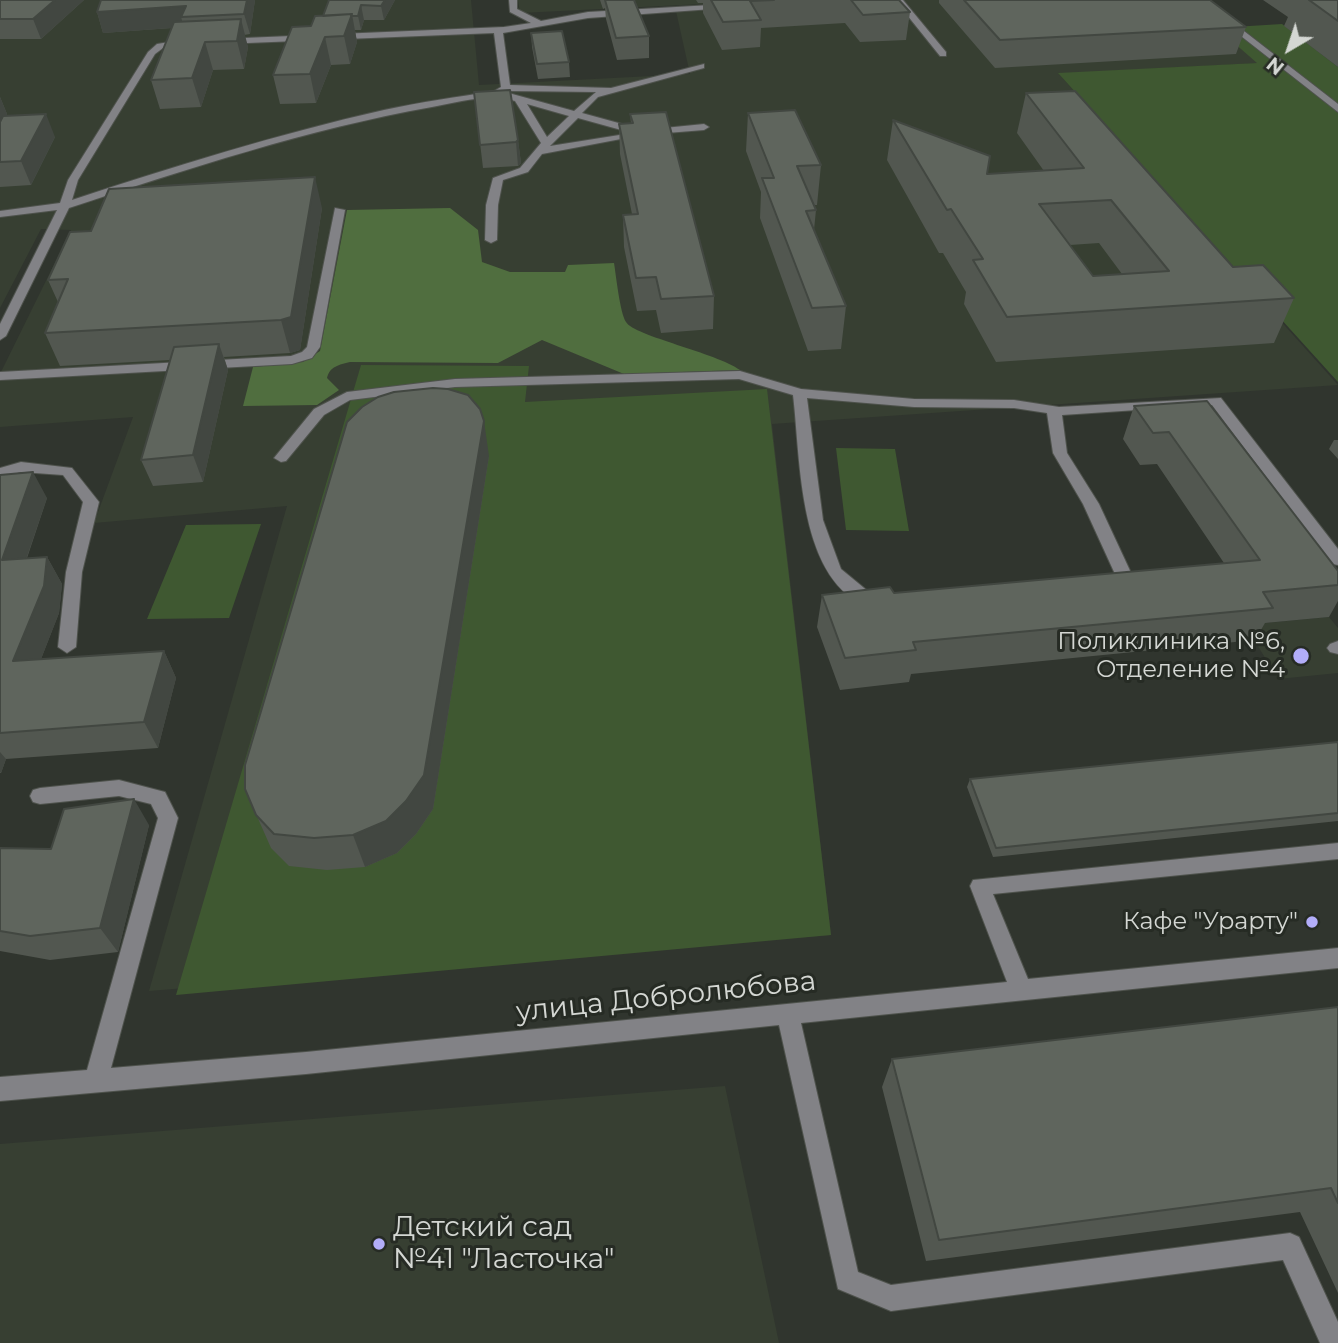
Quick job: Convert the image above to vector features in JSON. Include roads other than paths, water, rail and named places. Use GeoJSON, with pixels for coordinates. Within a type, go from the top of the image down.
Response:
{"type":"FeatureCollection","features":[{"type":"Feature","properties":{"kind":"street"},"geometry":{"type":"LineString","coordinates":[[513,0],[513,10],[540,23]]}},
{"type":"Feature","properties":{"kind":"street"},"geometry":{"type":"LineString","coordinates":[[899,0],[943,54]]}},
{"type":"Feature","properties":{"kind":"street"},"geometry":{"type":"LineString","coordinates":[[1199,0],[1338,109]]}},
{"type":"Feature","properties":{"kind":"street"},"geometry":{"type":"LineString","coordinates":[[211,41],[498,30],[588,15],[733,6]]}},
{"type":"Feature","properties":{"kind":"street"},"geometry":{"type":"LineString","coordinates":[[498,30],[507,80],[501,91]]}},
{"type":"Feature","properties":{"kind":"street"},"geometry":{"type":"LineString","coordinates":[[0,336],[64,206],[74,180],[152,52],[160,46],[199,42]]}},
{"type":"Feature","properties":{"kind":"street"},"geometry":{"type":"LineString","coordinates":[[491,240],[492,205],[498,177],[524,170],[542,147],[595,95],[701,66]]}},
{"type":"Feature","properties":{"kind":"street"},"geometry":{"type":"LineString","coordinates":[[0,215],[64,206],[208,159],[387,112],[501,91],[616,89]]}},
{"type":"Feature","properties":{"kind":"street"},"geometry":{"type":"LineString","coordinates":[[501,91],[519,99],[644,133]]}},
{"type":"Feature","properties":{"kind":"street"},"geometry":{"type":"LineString","coordinates":[[519,99],[542,147]]}},
{"type":"Feature","properties":{"kind":"street"},"geometry":{"type":"LineString","coordinates":[[542,147],[704,127]]}},
{"type":"Feature","properties":{"kind":"street"},"geometry":{"type":"LineString","coordinates":[[0,376],[278,360],[307,355],[313,347],[339,210]]}},
{"type":"Feature","properties":{"kind":"street"},"geometry":{"type":"LineString","coordinates":[[281,458],[319,412],[346,396],[384,389],[455,383],[740,375],[800,393],[914,403],[1014,404],[1054,411],[1216,401],[1338,560]]}},
{"type":"Feature","properties":{"kind":"street"},"geometry":{"type":"LineString","coordinates":[[800,393],[815,520],[834,572],[861,596],[883,606]]}},
{"type":"Feature","properties":{"kind":"street"},"geometry":{"type":"LineString","coordinates":[[1054,411],[1060,453],[1091,504],[1125,575],[1115,583],[1093,587]]}},
{"type":"Feature","properties":{"kind":"street"},"geometry":{"type":"LineString","coordinates":[[0,472],[21,467],[68,471],[91,502],[74,572],[67,648]]}},
{"type":"Feature","properties":{"kind":"street"},"geometry":{"type":"LineString","coordinates":[[40,796],[119,788],[158,797],[168,818],[96,1081]]}},
{"type":"Feature","properties":{"kind":"street"},"geometry":{"type":"LineString","coordinates":[[1020,988],[980,886],[1338,850]]}},
{"type":"Feature","properties":{"kind":"street","name":"улица Добролюбова"},"geometry":{"type":"LineString","coordinates":[[0,1089],[306,1063],[788,1015],[1020,988],[1338,958]]}},
{"type":"Feature","properties":{"kind":"street"},"geometry":{"type":"LineString","coordinates":[[788,1015],[847,1280],[891,1298],[1290,1247],[1334,1343]]}},
{"type":"Feature","properties":{"kind":"place","name":"Поликлиника №6, Отделение №4"},"geometry":{"type":"Point","coordinates":[1301,656]}},
{"type":"Feature","properties":{"kind":"place","name":"Кафе \"Урарту\""},"geometry":{"type":"Point","coordinates":[1312,922]}},
{"type":"Feature","properties":{"kind":"place","name":"Детский сад №41 \"Ласточка\""},"geometry":{"type":"Point","coordinates":[379,1244]}}]}
